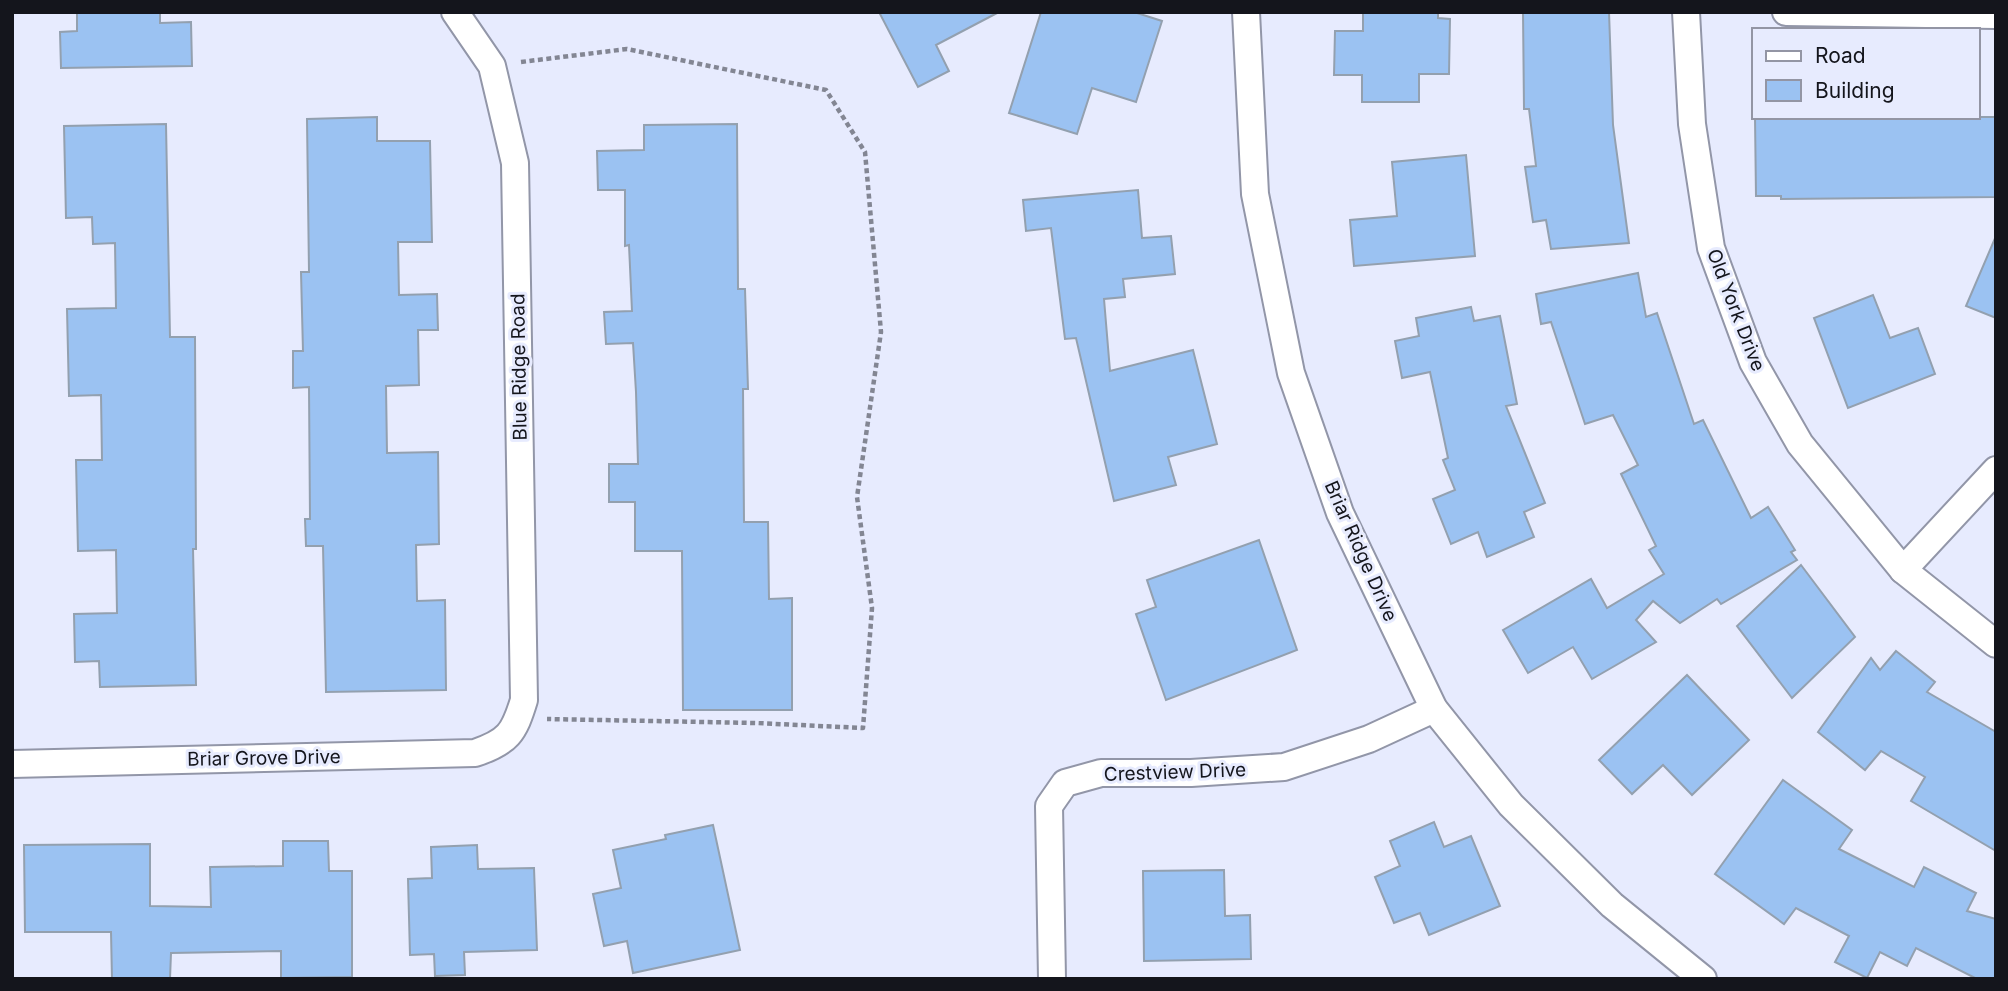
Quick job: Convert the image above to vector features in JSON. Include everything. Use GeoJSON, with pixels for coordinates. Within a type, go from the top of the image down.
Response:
{"type":"FeatureCollection","features":[{"type":"Feature","properties":{"kind":"street","name":"Blue Ridge Road"},"geometry":{"type":"LineString","coordinates":[[455,12],[492,66],[515,163],[524,700],[514,726]]}},
{"type":"Feature","properties":{"kind":"street","name":"Briar Ridge Drive"},"geometry":{"type":"LineString","coordinates":[[1246,12],[1255,194],[1292,373],[1340,513],[1434,709],[1511,804],[1584,878],[1612,905],[1703,979]]}},
{"type":"Feature","properties":{"kind":"street","name":"Old York Drive"},"geometry":{"type":"LineString","coordinates":[[1686,12],[1692,124],[1711,248],[1753,362],[1800,444],[1903,570],[1996,645]]}},
{"type":"Feature","properties":{"kind":"street"},"geometry":{"type":"LineString","coordinates":[[1786,12],[1996,15]]}},
{"type":"Feature","properties":{"kind":"street"},"geometry":{"type":"LineString","coordinates":[[1903,570],[1996,470]]}},
{"type":"Feature","properties":{"kind":"street","name":"Crestview Drive"},"geometry":{"type":"LineString","coordinates":[[1052,979],[1049,806],[1065,783],[1101,773],[1191,773],[1284,766],[1369,739],[1434,709]]}},
{"type":"Feature","properties":{"kind":"street","name":"Briar Grove Drive"},"geometry":{"type":"LineString","coordinates":[[12,764],[475,753],[497,745],[514,726]]}},
{"type":"Feature","properties":{"kind":"path"},"geometry":{"type":"LineString","coordinates":[[492,66],[627,50],[826,90],[865,152],[881,332],[857,497],[872,608],[863,728],[756,723],[514,726]]}},
{"type":"Feature","properties":{"kind":"building"},"geometry":{"type":"Polygon","coordinates":[[[77,12],[160,12],[160,23],[191,22],[192,66],[61,68],[60,32],[77,31],[77,12]]]}},
{"type":"Feature","properties":{"kind":"building"},"geometry":{"type":"Polygon","coordinates":[[[879,12],[999,12],[936,45],[949,71],[918,87],[879,12]]]}},
{"type":"Feature","properties":{"kind":"building"},"geometry":{"type":"Polygon","coordinates":[[[1041,12],[1134,12],[1162,21],[1136,102],[1092,88],[1077,134],[1009,113],[1041,12]]]}},
{"type":"Feature","properties":{"kind":"building"},"geometry":{"type":"Polygon","coordinates":[[[1363,12],[1438,12],[1438,18],[1450,19],[1449,74],[1419,74],[1419,102],[1362,102],[1362,75],[1334,75],[1335,31],[1363,31],[1363,12]]]}},
{"type":"Feature","properties":{"kind":"building"},"geometry":{"type":"Polygon","coordinates":[[[1523,12],[1609,12],[1613,125],[1629,243],[1551,249],[1546,220],[1533,222],[1525,167],[1536,166],[1529,109],[1524,109],[1523,12]]]}},
{"type":"Feature","properties":{"kind":"building"},"geometry":{"type":"Polygon","coordinates":[[[377,117],[377,141],[430,141],[432,242],[398,242],[399,295],[437,294],[438,330],[418,330],[419,385],[386,386],[387,453],[438,452],[439,544],[416,545],[417,601],[445,600],[446,690],[326,692],[323,546],[306,546],[305,519],[310,519],[309,387],[293,388],[293,351],[303,351],[301,272],[309,272],[307,119],[377,117]]]}},
{"type":"Feature","properties":{"kind":"building"},"geometry":{"type":"Polygon","coordinates":[[[1996,117],[1996,197],[1781,199],[1781,196],[1756,196],[1755,119],[1996,117]]]}},
{"type":"Feature","properties":{"kind":"building"},"geometry":{"type":"Polygon","coordinates":[[[166,124],[170,337],[195,337],[196,549],[193,549],[196,685],[100,687],[99,661],[75,662],[74,614],[117,613],[116,550],[78,551],[76,460],[102,460],[101,395],[69,396],[67,309],[116,308],[115,243],[93,244],[92,217],[66,218],[64,126],[166,124]]]}},
{"type":"Feature","properties":{"kind":"building"},"geometry":{"type":"Polygon","coordinates":[[[737,124],[738,289],[745,289],[748,389],[743,389],[744,522],[768,522],[769,599],[792,598],[792,710],[683,710],[682,551],[635,551],[635,502],[609,502],[609,464],[638,464],[636,392],[633,343],[606,344],[604,312],[632,311],[629,245],[625,246],[625,190],[598,190],[597,151],[644,150],[644,125],[737,124]]]}},
{"type":"Feature","properties":{"kind":"building"},"geometry":{"type":"Polygon","coordinates":[[[1466,155],[1475,256],[1354,266],[1350,220],[1397,216],[1392,162],[1466,155]]]}},
{"type":"Feature","properties":{"kind":"building"},"geometry":{"type":"Polygon","coordinates":[[[1138,190],[1142,238],[1171,236],[1175,274],[1123,279],[1125,297],[1104,299],[1110,371],[1193,350],[1217,444],[1168,457],[1176,485],[1114,501],[1076,338],[1065,339],[1051,228],[1026,231],[1023,200],[1138,190]]]}},
{"type":"Feature","properties":{"kind":"building"},"geometry":{"type":"Polygon","coordinates":[[[1996,236],[1996,318],[1966,306],[1996,236]]]}},
{"type":"Feature","properties":{"kind":"building"},"geometry":{"type":"Polygon","coordinates":[[[1638,273],[1646,317],[1657,313],[1694,424],[1703,420],[1751,518],[1768,507],[1795,550],[1791,552],[1797,560],[1721,604],[1717,599],[1680,623],[1653,601],[1636,620],[1656,642],[1592,679],[1573,647],[1528,673],[1503,630],[1591,579],[1607,608],[1664,574],[1649,550],[1656,546],[1621,474],[1638,465],[1613,415],[1585,424],[1551,322],[1541,324],[1536,294],[1638,273]]]}},
{"type":"Feature","properties":{"kind":"building"},"geometry":{"type":"Polygon","coordinates":[[[1873,295],[1890,338],[1918,328],[1935,374],[1848,408],[1814,318],[1873,295]]]}},
{"type":"Feature","properties":{"kind":"building"},"geometry":{"type":"Polygon","coordinates":[[[1471,307],[1474,321],[1500,316],[1517,404],[1506,406],[1545,503],[1524,512],[1534,537],[1487,557],[1478,532],[1451,544],[1433,499],[1455,490],[1443,460],[1448,458],[1430,372],[1402,378],[1395,341],[1419,336],[1416,318],[1471,307]]]}},
{"type":"Feature","properties":{"kind":"building"},"geometry":{"type":"Polygon","coordinates":[[[1259,540],[1297,650],[1166,700],[1136,614],[1156,607],[1147,580],[1259,540]]]}},
{"type":"Feature","properties":{"kind":"building"},"geometry":{"type":"Polygon","coordinates":[[[1801,565],[1855,637],[1792,698],[1737,626],[1801,565]]]}},
{"type":"Feature","properties":{"kind":"building"},"geometry":{"type":"Polygon","coordinates":[[[1896,651],[1935,682],[1927,692],[1996,732],[1996,851],[1911,801],[1925,777],[1881,751],[1865,770],[1818,732],[1871,658],[1880,670],[1896,651]]]}},
{"type":"Feature","properties":{"kind":"building"},"geometry":{"type":"Polygon","coordinates":[[[1687,675],[1749,740],[1692,795],[1663,765],[1632,794],[1599,760],[1687,675]]]}},
{"type":"Feature","properties":{"kind":"building"},"geometry":{"type":"Polygon","coordinates":[[[1783,780],[1852,830],[1839,849],[1914,887],[1924,867],[1976,893],[1967,911],[1996,919],[1996,979],[1977,979],[1916,948],[1907,966],[1880,952],[1867,978],[1835,962],[1849,936],[1796,908],[1784,924],[1715,874],[1783,780]]]}},
{"type":"Feature","properties":{"kind":"building"},"geometry":{"type":"Polygon","coordinates":[[[1434,822],[1444,847],[1471,836],[1500,906],[1429,935],[1420,913],[1394,923],[1375,877],[1400,866],[1390,841],[1434,822]]]}},
{"type":"Feature","properties":{"kind":"building"},"geometry":{"type":"Polygon","coordinates":[[[713,825],[740,950],[633,973],[627,941],[604,946],[593,894],[621,888],[613,850],[666,839],[665,835],[713,825]]]}},
{"type":"Feature","properties":{"kind":"building"},"geometry":{"type":"Polygon","coordinates":[[[283,841],[328,841],[329,871],[352,871],[352,977],[281,978],[281,951],[171,953],[170,979],[112,979],[111,932],[25,932],[24,845],[150,844],[150,906],[211,907],[210,867],[283,866],[283,841]]]}},
{"type":"Feature","properties":{"kind":"building"},"geometry":{"type":"Polygon","coordinates":[[[477,845],[478,869],[534,868],[537,950],[464,952],[465,975],[435,976],[434,954],[410,955],[408,879],[432,878],[431,847],[477,845]]]}},
{"type":"Feature","properties":{"kind":"building"},"geometry":{"type":"Polygon","coordinates":[[[1224,870],[1225,916],[1250,915],[1251,959],[1144,961],[1143,871],[1224,870]]]}}]}
